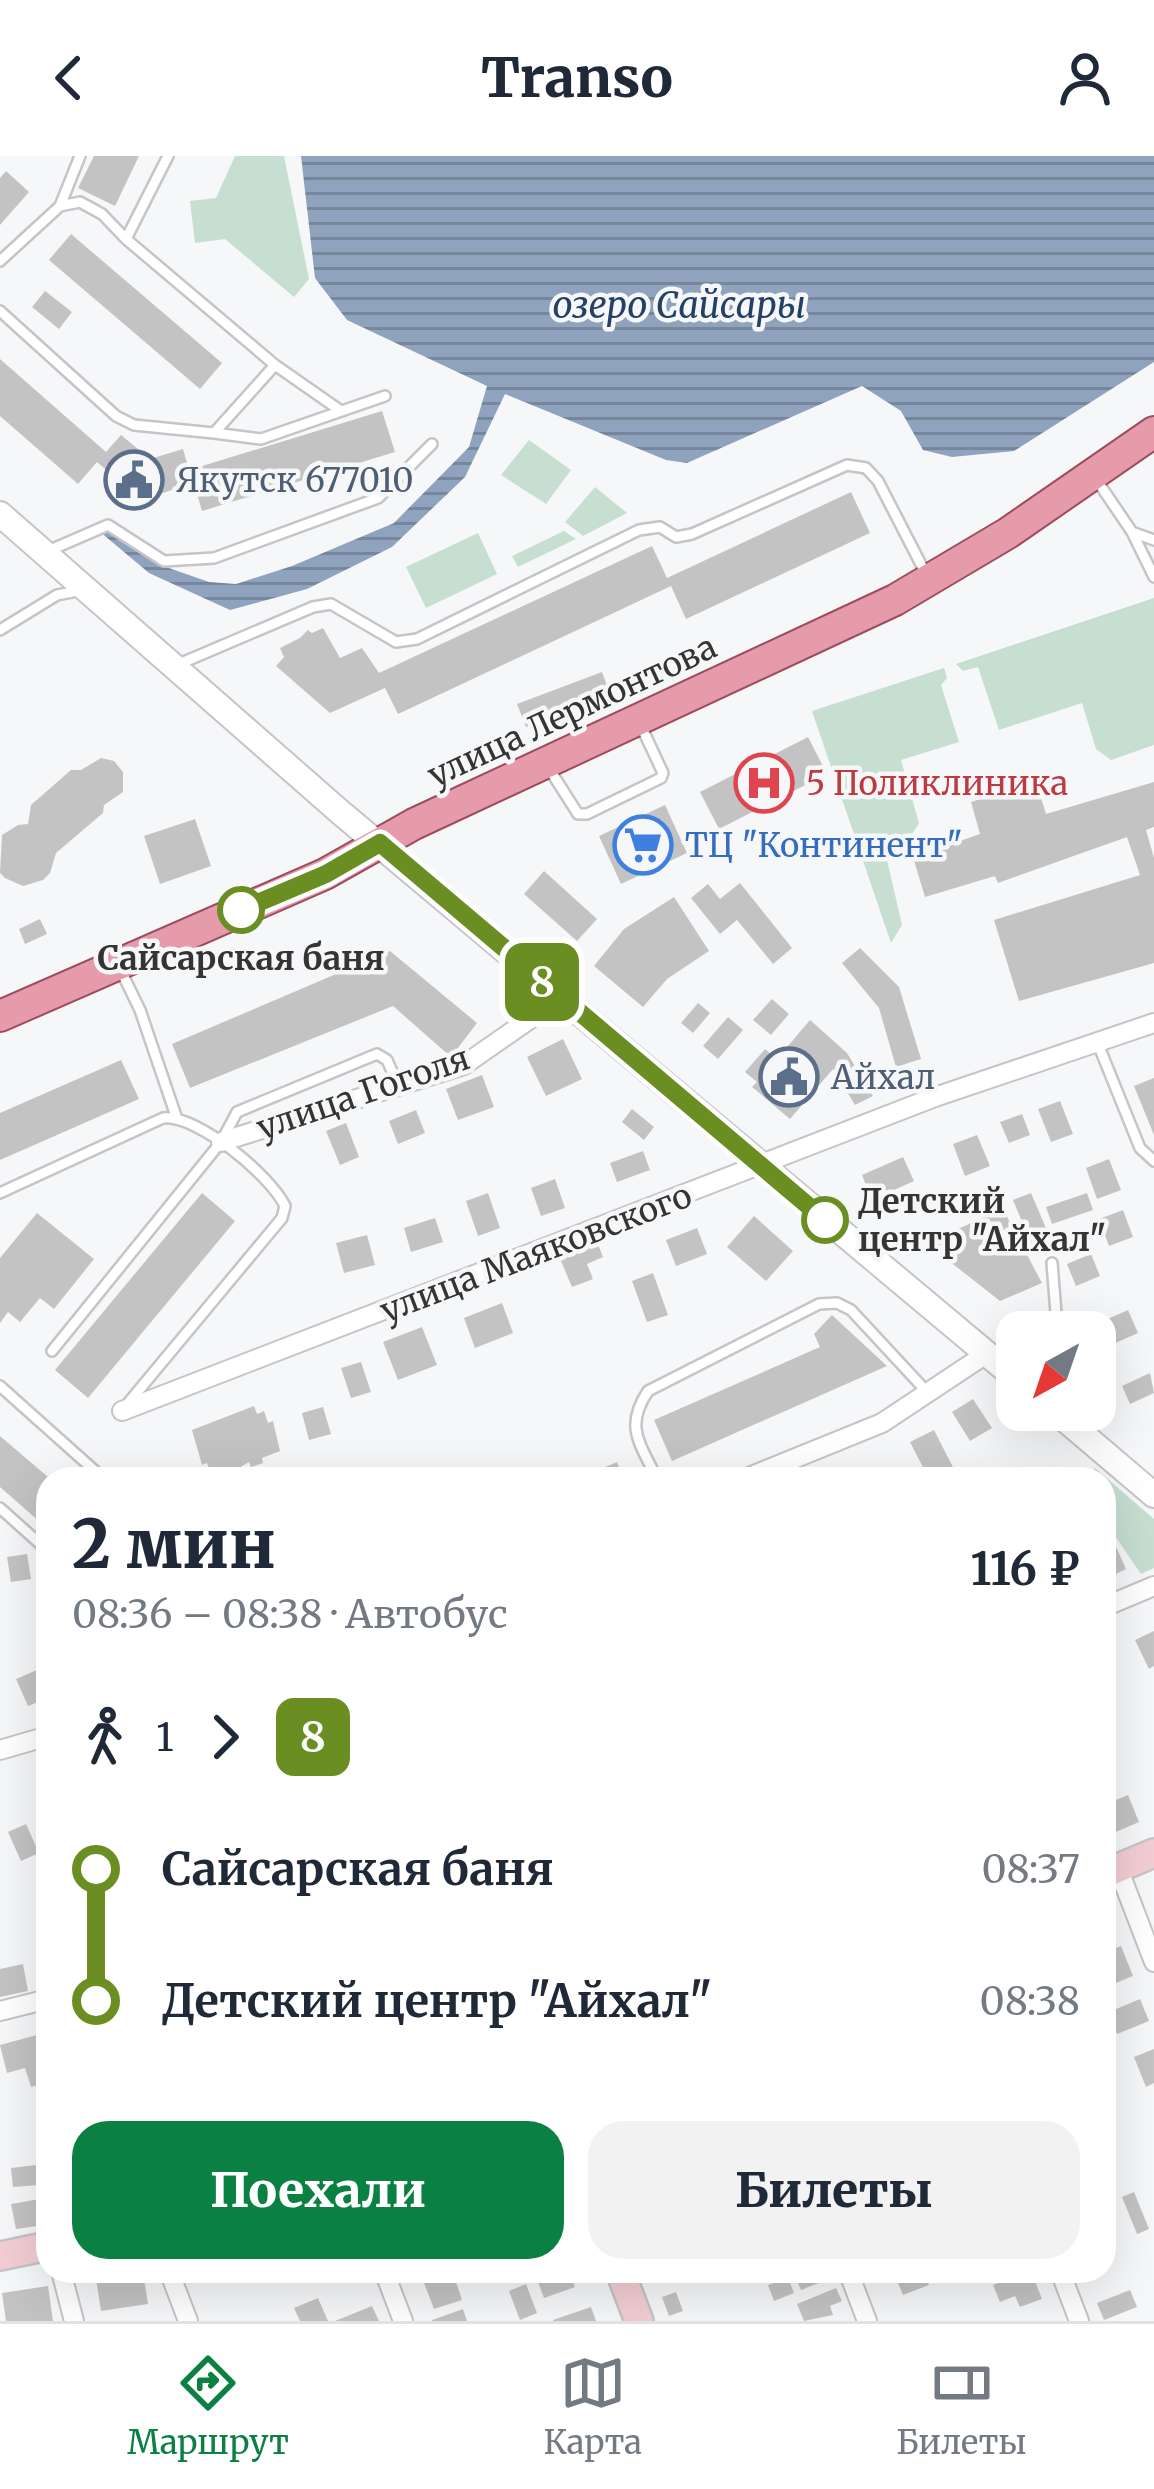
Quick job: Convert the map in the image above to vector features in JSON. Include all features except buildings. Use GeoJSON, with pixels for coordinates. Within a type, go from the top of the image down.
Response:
{"type":"FeatureCollection","features":[{"type":"Feature","properties":{"kind":"main road","name":"улица Лермонтова"},"geometry":{"type":"LineString","coordinates":[[0,1016],[326,874],[545,762],[930,580],[1154,432]]}},
{"type":"Feature","properties":{"kind":"main road"},"geometry":{"type":"LineString","coordinates":[[1116,1869],[1154,1853]]}},
{"type":"Feature","properties":{"kind":"main road"},"geometry":{"type":"LineString","coordinates":[[0,2256],[36,2248]]}},
{"type":"Feature","properties":{"kind":"main road"},"geometry":{"type":"LineString","coordinates":[[625,2283],[639,2321]]}},
{"type":"Feature","properties":{"kind":"street"},"geometry":{"type":"LineString","coordinates":[[0,514],[560,998],[996,1362]]}},
{"type":"Feature","properties":{"kind":"street","name":"улица Гоголя"},"geometry":{"type":"LineString","coordinates":[[221,1142],[464,1066],[560,998]]}},
{"type":"Feature","properties":{"kind":"street","name":"улица Маяковского"},"geometry":{"type":"LineString","coordinates":[[122,1411],[935,1097],[1154,1022]]}},
{"type":"Feature","properties":{"kind":"street"},"geometry":{"type":"LineString","coordinates":[[774,1467],[882,1424],[986,1354]]}},
{"type":"Feature","properties":{"kind":"street"},"geometry":{"type":"LineString","coordinates":[[1079,1431],[1154,1495]]}},
{"type":"Feature","properties":{"kind":"street"},"geometry":{"type":"LineString","coordinates":[[1116,1602],[1154,1586]]}},
{"type":"Feature","properties":{"kind":"street"},"geometry":{"type":"LineString","coordinates":[[0,1750],[36,1740]]}},
{"type":"Feature","properties":{"kind":"street"},"geometry":{"type":"LineString","coordinates":[[1116,1882],[1154,1962]]}},
{"type":"Feature","properties":{"kind":"street"},"geometry":{"type":"LineString","coordinates":[[0,2011],[36,2002]]}},
{"type":"Feature","properties":{"kind":"street"},"geometry":{"type":"LineString","coordinates":[[64,2283],[74,2321]]}},
{"type":"Feature","properties":{"kind":"street"},"geometry":{"type":"LineString","coordinates":[[174,2283],[188,2321]]}},
{"type":"Feature","properties":{"kind":"street"},"geometry":{"type":"LineString","coordinates":[[389,2283],[404,2321]]}},
{"type":"Feature","properties":{"kind":"street"},"geometry":{"type":"LineString","coordinates":[[853,2283],[867,2321]]}},
{"type":"Feature","properties":{"kind":"street"},"geometry":{"type":"LineString","coordinates":[[1065,2283],[1079,2321]]}},
{"type":"Feature","properties":{"kind":"lane"},"geometry":{"type":"LineString","coordinates":[[0,261],[60,206],[80,156]]}},
{"type":"Feature","properties":{"kind":"lane"},"geometry":{"type":"LineString","coordinates":[[126,239],[168,156]]}},
{"type":"Feature","properties":{"kind":"lane"},"geometry":{"type":"LineString","coordinates":[[60,206],[80,202],[102,214],[275,365],[341,411]]}},
{"type":"Feature","properties":{"kind":"lane"},"geometry":{"type":"LineString","coordinates":[[0,310],[116,416],[134,425],[261,439],[385,396]]}},
{"type":"Feature","properties":{"kind":"lane"},"geometry":{"type":"LineString","coordinates":[[214,433],[275,365]]}},
{"type":"Feature","properties":{"kind":"lane"},"geometry":{"type":"LineString","coordinates":[[43,553],[108,525],[164,561],[214,558],[378,498],[432,445]]}},
{"type":"Feature","properties":{"kind":"lane"},"geometry":{"type":"LineString","coordinates":[[173,668],[313,607],[331,604],[396,642],[417,639],[639,530],[660,527],[676,537],[692,534],[847,465],[866,468],[878,481],[930,580]]}},
{"type":"Feature","properties":{"kind":"lane"},"geometry":{"type":"LineString","coordinates":[[1093,475],[1132,532],[1154,577]]}},
{"type":"Feature","properties":{"kind":"lane"},"geometry":{"type":"LineString","coordinates":[[1132,532],[1154,540]]}},
{"type":"Feature","properties":{"kind":"lane"},"geometry":{"type":"LineString","coordinates":[[0,630],[57,595],[83,590]]}},
{"type":"Feature","properties":{"kind":"lane"},"geometry":{"type":"LineString","coordinates":[[545,762],[578,814],[587,814],[661,778],[663,773],[638,719]]}},
{"type":"Feature","properties":{"kind":"lane"},"geometry":{"type":"LineString","coordinates":[[118,964],[140,1010],[176,1116]]}},
{"type":"Feature","properties":{"kind":"lane"},"geometry":{"type":"LineString","coordinates":[[1098,1044],[1140,1148],[1154,1161]]}},
{"type":"Feature","properties":{"kind":"lane"},"geometry":{"type":"LineString","coordinates":[[52,1351],[221,1142],[237,1112],[377,1054],[387,1060],[400,1087]]}},
{"type":"Feature","properties":{"kind":"lane"},"geometry":{"type":"LineString","coordinates":[[0,1193],[176,1116],[221,1142],[279,1192],[285,1206],[281,1218],[122,1411]]}},
{"type":"Feature","properties":{"kind":"lane"},"geometry":{"type":"LineString","coordinates":[[1052,1263],[1056,1311]]}},
{"type":"Feature","properties":{"kind":"lane"},"geometry":{"type":"LineString","coordinates":[[651,1467],[635,1432],[634,1411],[648,1390],[819,1304],[838,1303],[851,1310],[928,1393]]}},
{"type":"Feature","properties":{"kind":"lane"},"geometry":{"type":"LineString","coordinates":[[0,1386],[91,1467]]}},
{"type":"Feature","properties":{"kind":"lane"},"geometry":{"type":"LineString","coordinates":[[0,1508],[36,1540]]}},
{"type":"Feature","properties":{"kind":"green space"},"geometry":{"type":"Polygon","coordinates":[[[235,156],[284,156],[309,279],[294,297],[225,239],[195,243],[190,201],[216,198],[235,156]]]}},
{"type":"Feature","properties":{"kind":"green space"},"geometry":{"type":"Polygon","coordinates":[[[529,440],[571,470],[546,504],[501,475],[529,440]]]}},
{"type":"Feature","properties":{"kind":"green space"},"geometry":{"type":"Polygon","coordinates":[[[595,487],[627,513],[583,536],[565,522],[595,487]]]}},
{"type":"Feature","properties":{"kind":"green space"},"geometry":{"type":"Polygon","coordinates":[[[564,531],[576,539],[518,567],[512,556],[564,531]]]}},
{"type":"Feature","properties":{"kind":"green space"},"geometry":{"type":"Polygon","coordinates":[[[478,533],[497,574],[426,608],[406,567],[478,533]]]}},
{"type":"Feature","properties":{"kind":"green space"},"geometry":{"type":"Polygon","coordinates":[[[1154,598],[1154,745],[1111,760],[1096,749],[1082,703],[999,730],[978,667],[963,671],[956,664],[1154,598]]]}},
{"type":"Feature","properties":{"kind":"green space"},"geometry":{"type":"Polygon","coordinates":[[[944,668],[947,678],[941,685],[959,742],[901,760],[919,823],[909,839],[884,847],[902,925],[891,943],[812,711],[944,668]]]}},
{"type":"Feature","properties":{"kind":"green space"},"geometry":{"type":"Polygon","coordinates":[[[1116,1486],[1154,1519],[1154,1568],[1141,1574],[1116,1538],[1116,1486]]]}},
{"type":"Feature","properties":{"kind":"water","name":"озеро Сайсары"},"geometry":{"type":"Polygon","coordinates":[[[301,156],[1154,156],[1154,362],[1014,451],[952,457],[923,450],[901,411],[862,386],[687,463],[666,460],[505,394],[465,477],[392,547],[307,589],[230,610],[149,573],[99,531],[110,529],[166,567],[209,582],[236,584],[292,566],[394,523],[469,447],[487,386],[347,320],[315,278],[301,156]]]}},
{"type":"Feature","properties":{"kind":"bus line","name":"8"},"geometry":{"type":"LineString","coordinates":[[241,910],[326,874],[380,843],[825,1220]]}},
{"type":"Feature","properties":{"kind":"place","name":"Якутск 677010"},"geometry":{"type":"Point","coordinates":[134,480]}},
{"type":"Feature","properties":{"kind":"place","name":"5 Поликлиника"},"geometry":{"type":"Point","coordinates":[764,783]}},
{"type":"Feature","properties":{"kind":"place","name":"ТЦ \"Континент\""},"geometry":{"type":"Point","coordinates":[643,845]}},
{"type":"Feature","properties":{"kind":"place","name":"Сайсарская баня"},"geometry":{"type":"Point","coordinates":[241,910]}},
{"type":"Feature","properties":{"kind":"place","name":"Айхал"},"geometry":{"type":"Point","coordinates":[789,1077]}},
{"type":"Feature","properties":{"kind":"place","name":"Детский центр \"Айхал\""},"geometry":{"type":"Point","coordinates":[825,1220]}}]}
